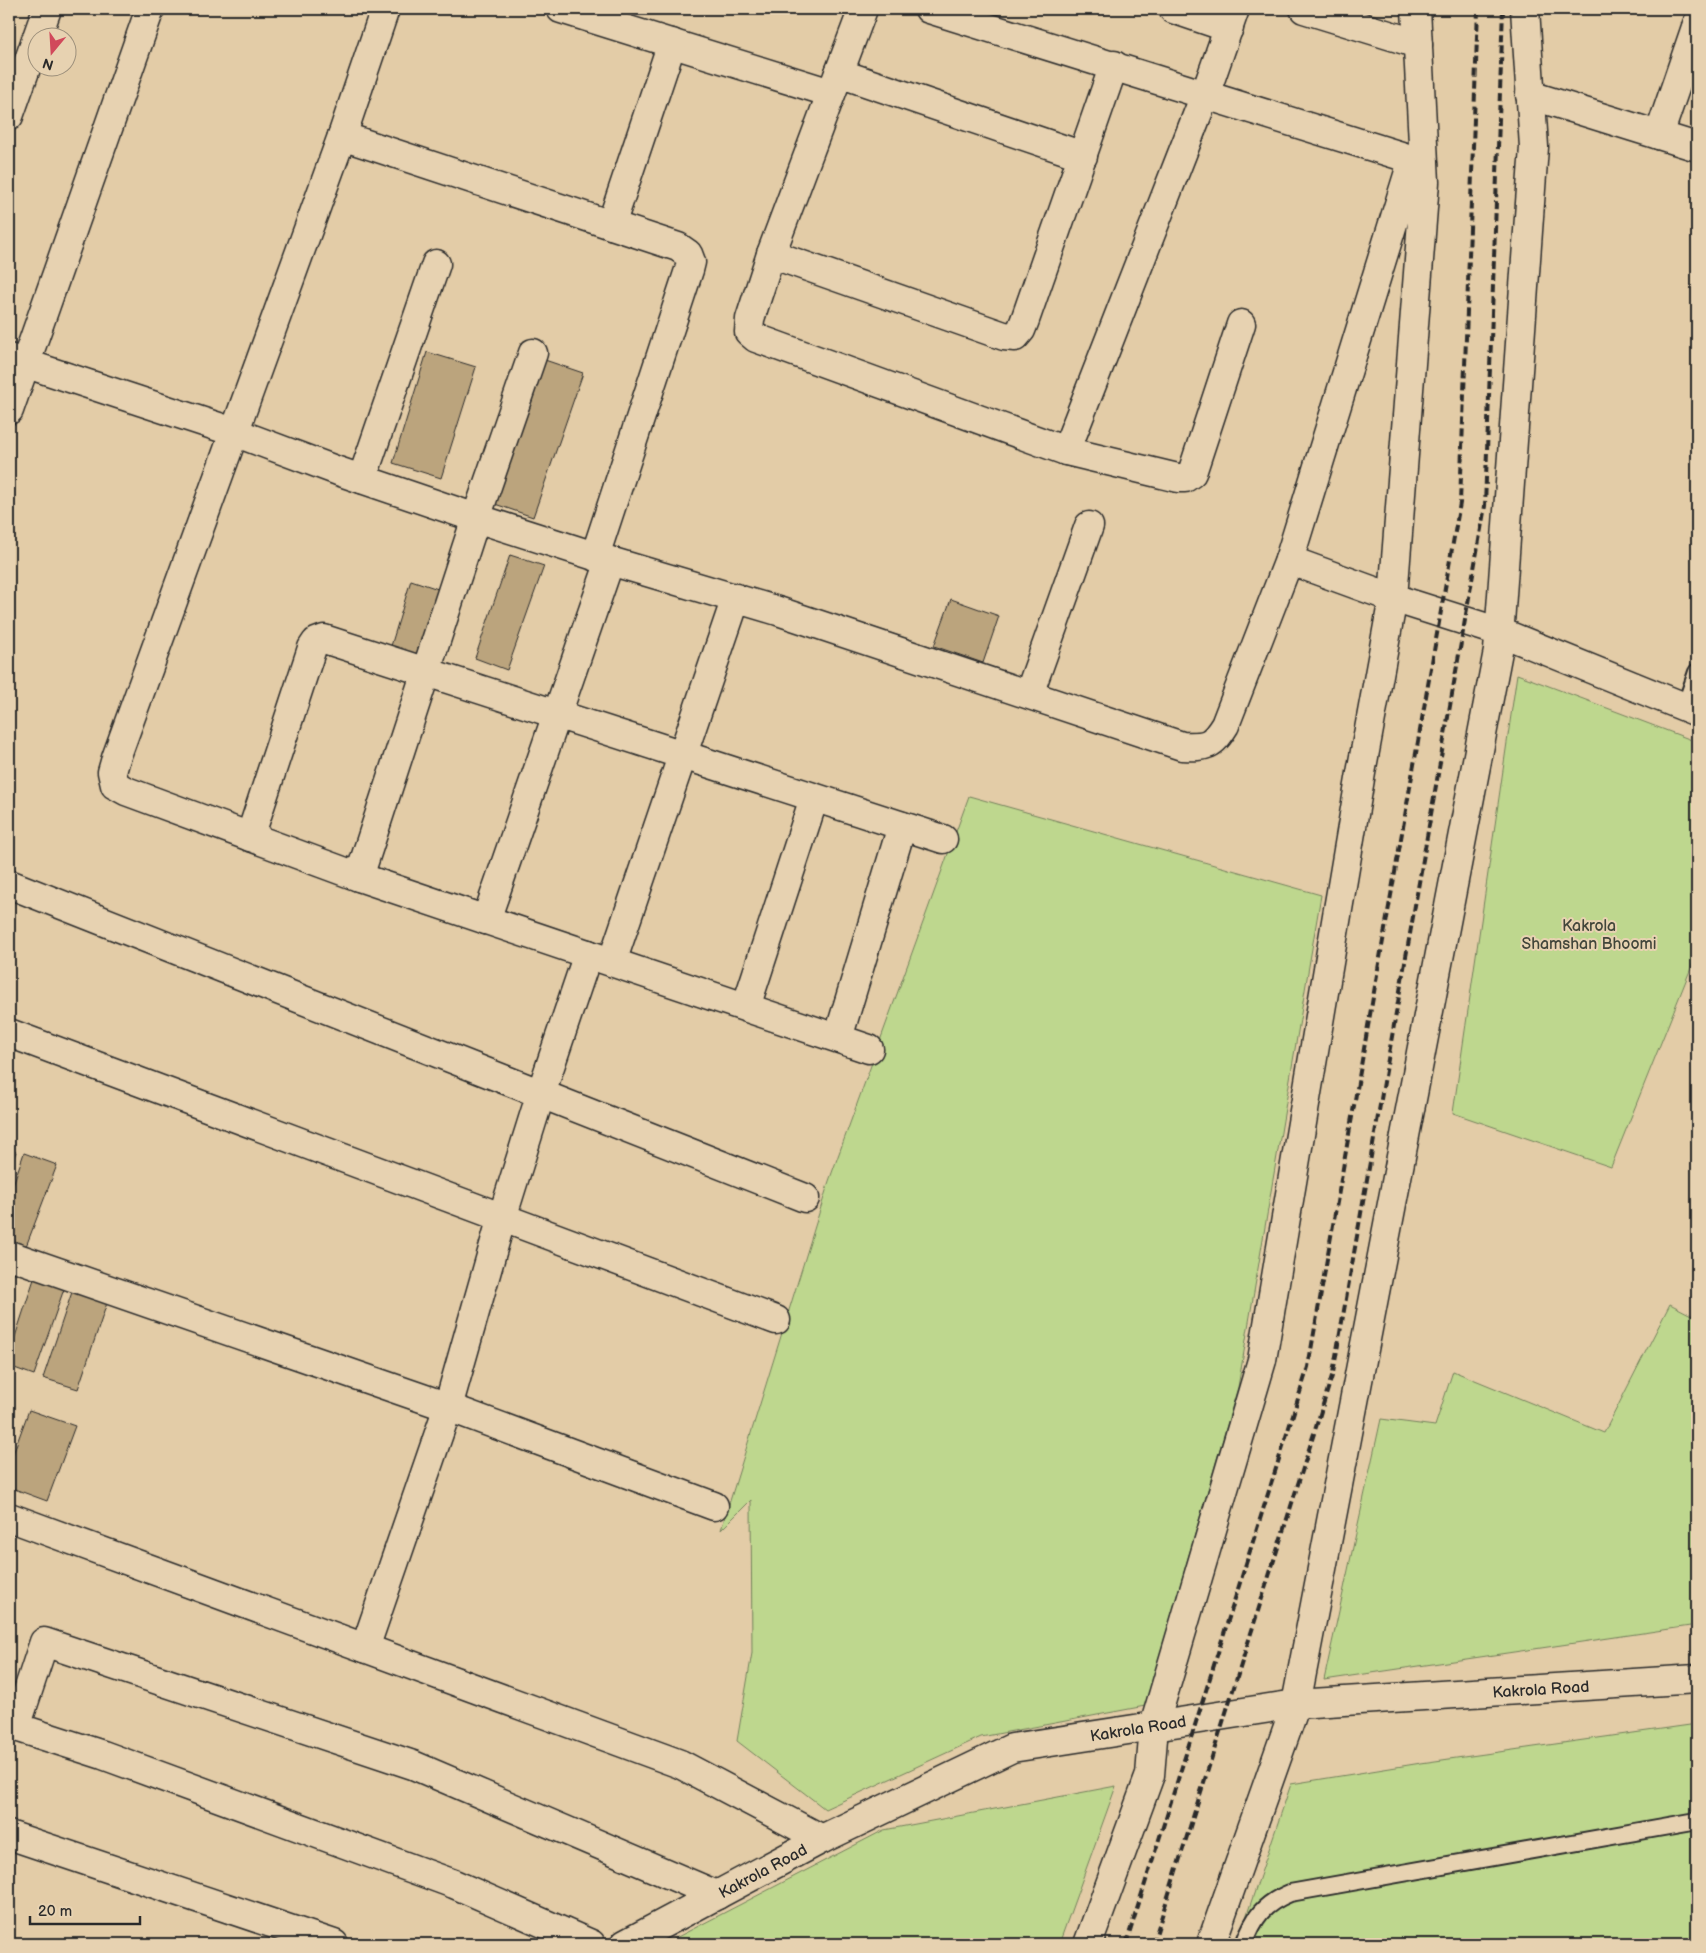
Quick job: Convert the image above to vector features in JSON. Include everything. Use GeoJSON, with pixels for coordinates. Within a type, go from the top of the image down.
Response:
{"type":"FeatureCollection","features":[{"type":"Feature","properties":{"kind":"street"},"geometry":{"type":"LineString","coordinates":[[9,116],[19,55],[47,9]]}},
{"type":"Feature","properties":{"kind":"street"},"geometry":{"type":"LineString","coordinates":[[9,410],[17,361],[150,9]]}},
{"type":"Feature","properties":{"kind":"street"},"geometry":{"type":"LineString","coordinates":[[385,9],[342,136],[116,758],[112,772],[115,785],[126,791],[359,877],[868,1049]]}},
{"type":"Feature","properties":{"kind":"street"},"geometry":{"type":"LineString","coordinates":[[561,9],[672,44],[835,83],[1083,156]]}},
{"type":"Feature","properties":{"kind":"street"},"geometry":{"type":"LineString","coordinates":[[863,9],[771,254],[750,320],[749,332],[756,338],[1066,451],[1178,478],[1186,478],[1192,473],[1241,324]]}},
{"type":"Feature","properties":{"kind":"street"},"geometry":{"type":"LineString","coordinates":[[929,9],[971,15],[1114,66],[1418,161]]}},
{"type":"Feature","properties":{"kind":"street"},"geometry":{"type":"LineString","coordinates":[[1066,451],[1205,95],[1232,18],[1174,9]]}},
{"type":"Feature","properties":{"kind":"street"},"geometry":{"type":"LineString","coordinates":[[1304,9],[1418,44]]}},
{"type":"Feature","properties":{"kind":"street"},"geometry":{"type":"LineString","coordinates":[[17,361],[234,432],[476,518],[736,598],[1182,746],[1200,747],[1215,741],[1225,725],[1289,560],[1418,161],[1418,44],[1416,9]]}},
{"type":"Feature","properties":{"kind":"street"},"geometry":{"type":"LineString","coordinates":[[1211,1944],[1296,1704],[1498,651],[1534,147],[1525,9]]}},
{"type":"Feature","properties":{"kind":"street"},"geometry":{"type":"LineString","coordinates":[[1659,135],[1697,24]]}},
{"type":"Feature","properties":{"kind":"street"},"geometry":{"type":"LineString","coordinates":[[611,225],[672,44]]}},
{"type":"Feature","properties":{"kind":"street"},"geometry":{"type":"LineString","coordinates":[[771,254],[1004,336],[1014,337],[1022,330],[1114,66]]}},
{"type":"Feature","properties":{"kind":"street"},"geometry":{"type":"LineString","coordinates":[[1530,95],[1697,147]]}},
{"type":"Feature","properties":{"kind":"street"},"geometry":{"type":"LineString","coordinates":[[342,136],[678,247],[688,254],[690,262],[557,715],[486,920]]}},
{"type":"Feature","properties":{"kind":"street"},"geometry":{"type":"LineString","coordinates":[[1088,1944],[1150,1775],[1154,1726],[1262,1360],[1361,773],[1393,598],[1425,182],[1418,161]]}},
{"type":"Feature","properties":{"kind":"street"},"geometry":{"type":"LineString","coordinates":[[362,479],[436,264]]}},
{"type":"Feature","properties":{"kind":"street"},"geometry":{"type":"LineString","coordinates":[[359,877],[476,518],[534,353]]}},
{"type":"Feature","properties":{"kind":"street"},"geometry":{"type":"LineString","coordinates":[[1029,694],[1089,526]]}},
{"type":"Feature","properties":{"kind":"street"},"geometry":{"type":"LineString","coordinates":[[1289,560],[1393,598],[1500,632],[1691,710]]}},
{"type":"Feature","properties":{"kind":"street"},"geometry":{"type":"LineString","coordinates":[[365,1648],[448,1407],[541,1093],[600,958],[682,755],[736,598]]}},
{"type":"Feature","properties":{"kind":"street"},"geometry":{"type":"LineString","coordinates":[[250,837],[312,648],[316,642],[324,639],[333,640],[557,715],[943,839]]}},
{"type":"Feature","properties":{"kind":"street"},"geometry":{"type":"LineString","coordinates":[[746,1008],[814,798]]}},
{"type":"Feature","properties":{"kind":"street"},"geometry":{"type":"LineString","coordinates":[[838,1038],[902,826]]}},
{"type":"Feature","properties":{"kind":"street"},"geometry":{"type":"LineString","coordinates":[[9,884],[805,1198]]}},
{"type":"Feature","properties":{"kind":"street"},"geometry":{"type":"LineString","coordinates":[[9,1033],[776,1320]]}},
{"type":"Feature","properties":{"kind":"street"},"geometry":{"type":"LineString","coordinates":[[9,1255],[448,1407],[714,1506]]}},
{"type":"Feature","properties":{"kind":"street"},"geometry":{"type":"LineString","coordinates":[[9,1517],[680,1764],[822,1838]]}},
{"type":"Feature","properties":{"kind":"street"},"geometry":{"type":"LineString","coordinates":[[591,1944],[454,1884],[103,1755],[16,1727],[44,1642],[413,1765],[717,1895]]}},
{"type":"Feature","properties":{"kind":"street","name":"Kakrola Road"},"geometry":{"type":"LineString","coordinates":[[625,1944],[822,1838],[1012,1748],[1296,1704],[1697,1679]]}},
{"type":"Feature","properties":{"kind":"street"},"geometry":{"type":"LineString","coordinates":[[9,1835],[334,1944]]}},
{"type":"Feature","properties":{"kind":"lane"},"geometry":{"type":"LineString","coordinates":[[1691,710],[1697,672]]}},
{"type":"Feature","properties":{"kind":"lane"},"geometry":{"type":"LineString","coordinates":[[1244,1944],[1250,1929],[1261,1911],[1275,1900],[1290,1893],[1697,1821]]}},
{"type":"Feature","properties":{"kind":"green space","name":"Kakrola Shamshan Bhoomi"},"geometry":{"type":"Polygon","coordinates":[[[1517,674],[1697,742],[1697,953],[1611,1167],[1453,1113],[1517,674]]]}},
{"type":"Feature","properties":{"kind":"green space"},"geometry":{"type":"Polygon","coordinates":[[[969,796],[1321,895],[1238,1387],[1145,1706],[981,1737],[825,1809],[737,1741],[752,1653],[751,1500],[721,1530],[829,1181],[969,796]]]}},
{"type":"Feature","properties":{"kind":"green space"},"geometry":{"type":"Polygon","coordinates":[[[1670,1304],[1697,1318],[1697,1625],[1324,1680],[1381,1419],[1435,1426],[1453,1371],[1604,1433],[1670,1304]]]}},
{"type":"Feature","properties":{"kind":"green space"},"geometry":{"type":"Polygon","coordinates":[[[1697,1724],[1697,1944],[1237,1944],[1291,1784],[1421,1763],[1697,1724]]]}},
{"type":"Feature","properties":{"kind":"green space"},"geometry":{"type":"Polygon","coordinates":[[[1116,1786],[1059,1944],[664,1944],[884,1830],[1116,1786]]]}},
{"type":"Feature","properties":{"kind":"building"},"geometry":{"type":"Polygon","coordinates":[[[427,352],[476,367],[441,478],[393,463],[427,352]]]}},
{"type":"Feature","properties":{"kind":"building"},"geometry":{"type":"Polygon","coordinates":[[[539,358],[583,373],[533,517],[489,502],[539,358]]]}},
{"type":"Feature","properties":{"kind":"building"},"geometry":{"type":"Polygon","coordinates":[[[510,555],[544,566],[507,670],[475,658],[510,555]]]}},
{"type":"Feature","properties":{"kind":"building"},"geometry":{"type":"Polygon","coordinates":[[[411,580],[438,589],[415,664],[388,656],[411,580]]]}},
{"type":"Feature","properties":{"kind":"building"},"geometry":{"type":"Polygon","coordinates":[[[951,599],[999,616],[983,663],[934,646],[951,599]]]}},
{"type":"Feature","properties":{"kind":"building"},"geometry":{"type":"Polygon","coordinates":[[[9,1150],[16,1152],[9,1171],[9,1150]]]}},
{"type":"Feature","properties":{"kind":"building"},"geometry":{"type":"Polygon","coordinates":[[[24,1153],[57,1165],[25,1249],[9,1243],[9,1196],[24,1153]]]}},
{"type":"Feature","properties":{"kind":"building"},"geometry":{"type":"Polygon","coordinates":[[[34,1279],[64,1289],[34,1375],[9,1366],[9,1355],[34,1279]]]}},
{"type":"Feature","properties":{"kind":"building"},"geometry":{"type":"Polygon","coordinates":[[[72,1292],[107,1303],[78,1389],[43,1378],[72,1292]]]}},
{"type":"Feature","properties":{"kind":"building"},"geometry":{"type":"Polygon","coordinates":[[[29,1410],[75,1426],[47,1501],[9,1487],[9,1465],[29,1410]]]}},
{"type":"Feature","properties":{"kind":"railway"},"geometry":{"type":"LineString","coordinates":[[1126,1944],[1308,1367],[1460,503],[1478,9]]}},
{"type":"Feature","properties":{"kind":"railway"},"geometry":{"type":"LineString","coordinates":[[1153,1944],[1333,1373],[1485,506],[1503,9]]}}]}
